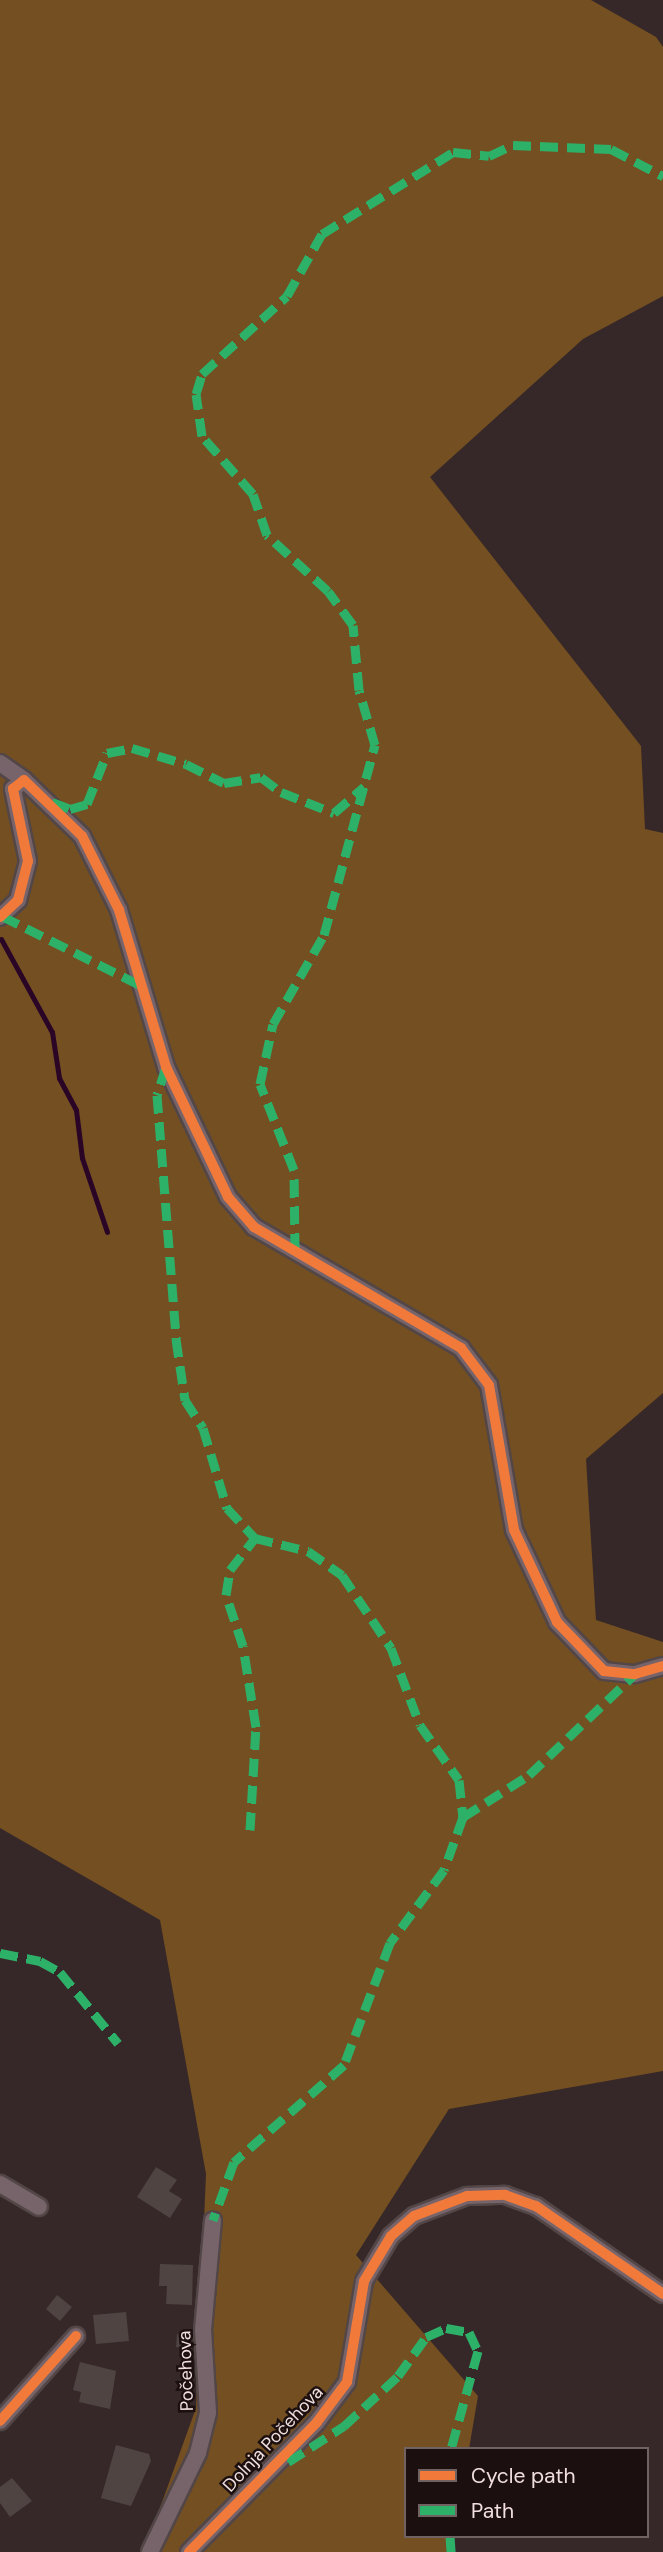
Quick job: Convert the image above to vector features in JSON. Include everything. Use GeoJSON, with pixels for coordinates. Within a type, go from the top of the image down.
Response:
{"type":"FeatureCollection","features":[{"type":"Feature","properties":{"kind":"street"},"geometry":{"type":"LineString","coordinates":[[0,762],[24,780],[82,836],[119,910],[166,1066],[228,1197],[254,1227],[461,1348],[489,1384],[514,1530],[557,1622],[604,1671],[635,1674],[663,1666]]}},
{"type":"Feature","properties":{"kind":"street"},"geometry":{"type":"LineString","coordinates":[[1,916],[18,900],[28,861],[13,789],[24,780]]}},
{"type":"Feature","properties":{"kind":"street"},"geometry":{"type":"LineString","coordinates":[[0,2184],[40,2207]]}},
{"type":"Feature","properties":{"kind":"street","name":"Dolnja Počehova"},"geometry":{"type":"LineString","coordinates":[[189,2552],[317,2422],[347,2382],[364,2281],[391,2236],[414,2216],[467,2196],[505,2195],[536,2206],[663,2294]]}},
{"type":"Feature","properties":{"kind":"street","name":"Počehova"},"geometry":{"type":"LineString","coordinates":[[150,2552],[198,2453],[208,2413],[203,2330],[213,2220]]}},
{"type":"Feature","properties":{"kind":"street"},"geometry":{"type":"LineString","coordinates":[[0,2421],[76,2336]]}},
{"type":"Feature","properties":{"kind":"shaded area"},"geometry":{"type":"Polygon","coordinates":[[[0,0],[591,0],[656,37],[663,47],[663,296],[583,339],[430,477],[641,746],[645,829],[663,833],[663,1393],[586,1459],[596,1620],[663,1642],[663,2071],[449,2109],[356,2255],[478,2396],[469,2447],[404,2447],[404,2538],[454,2538],[451,2552],[144,2552],[196,2408],[206,2174],[160,1920],[0,1828],[0,0]]]}},
{"type":"Feature","properties":{"kind":"building"},"geometry":{"type":"Polygon","coordinates":[[[156,2167],[177,2180],[169,2191],[182,2199],[170,2218],[137,2197],[156,2167]]]}},
{"type":"Feature","properties":{"kind":"building"},"geometry":{"type":"Polygon","coordinates":[[[160,2264],[193,2265],[192,2305],[166,2304],[167,2286],[159,2286],[160,2264]]]}},
{"type":"Feature","properties":{"kind":"building"},"geometry":{"type":"Polygon","coordinates":[[[57,2295],[72,2307],[60,2321],[46,2309],[57,2295]]]}},
{"type":"Feature","properties":{"kind":"building"},"geometry":{"type":"Polygon","coordinates":[[[126,2312],[129,2341],[96,2344],[93,2315],[126,2312]]]}},
{"type":"Feature","properties":{"kind":"building"},"geometry":{"type":"Polygon","coordinates":[[[177,2334],[193,2335],[192,2349],[176,2347],[177,2334]]]}},
{"type":"Feature","properties":{"kind":"building"},"geometry":{"type":"Polygon","coordinates":[[[80,2362],[116,2371],[110,2409],[79,2402],[81,2392],[73,2390],[80,2362]]]}},
{"type":"Feature","properties":{"kind":"building"},"geometry":{"type":"Polygon","coordinates":[[[116,2445],[149,2454],[151,2461],[131,2506],[101,2498],[116,2445]]]}},
{"type":"Feature","properties":{"kind":"building"},"geometry":{"type":"Polygon","coordinates":[[[12,2478],[32,2501],[10,2517],[0,2503],[0,2487],[12,2478]]]}},
{"type":"Feature","properties":{"kind":"waterway"},"geometry":{"type":"LineString","coordinates":[[1,939],[52,1032],[59,1078],[76,1110],[82,1158],[107,1232]]}},
{"type":"Feature","properties":{"kind":"marked path"},"geometry":{"type":"LineString","coordinates":[[295,1251],[294,1170],[260,1084],[273,1024],[324,935],[375,745],[359,690],[353,625],[328,591],[267,535],[253,494],[202,436],[196,394],[202,374],[287,296],[322,234],[453,152],[489,156],[513,145],[611,149],[663,176]]}},
{"type":"Feature","properties":{"kind":"marked path"},"geometry":{"type":"LineString","coordinates":[[52,802],[70,809],[87,804],[107,753],[132,748],[186,764],[224,783],[261,777],[281,792],[334,813],[364,787]]}},
{"type":"Feature","properties":{"kind":"marked path"},"geometry":{"type":"LineString","coordinates":[[2,916],[142,986]]}},
{"type":"Feature","properties":{"kind":"marked path"},"geometry":{"type":"LineString","coordinates":[[166,1067],[157,1095],[176,1339],[185,1400],[203,1428],[227,1508],[255,1538],[308,1551],[342,1575],[391,1648],[420,1725],[459,1780],[463,1817],[444,1870],[390,1943],[344,2065],[234,2162],[213,2220]]}},
{"type":"Feature","properties":{"kind":"marked path"},"geometry":{"type":"LineString","coordinates":[[250,1830],[256,1727],[243,1646],[226,1595],[230,1570],[255,1538]]}},
{"type":"Feature","properties":{"kind":"marked path"},"geometry":{"type":"LineString","coordinates":[[463,1817],[529,1775],[635,1674]]}},
{"type":"Feature","properties":{"kind":"marked path"},"geometry":{"type":"LineString","coordinates":[[0,1953],[40,1961],[60,1972],[118,2043]]}},
{"type":"Feature","properties":{"kind":"marked path"},"geometry":{"type":"LineString","coordinates":[[288,2462],[344,2426],[398,2376],[426,2337],[446,2328],[469,2332],[478,2351],[452,2447]]}},
{"type":"Feature","properties":{"kind":"marked path"},"geometry":{"type":"LineString","coordinates":[[450,2538],[451,2552]]}},
{"type":"Feature","properties":{"kind":"cycle path"},"geometry":{"type":"LineString","coordinates":[[0,917],[18,900],[28,861],[13,789],[24,780],[82,836],[119,910],[166,1067],[228,1197],[254,1227],[461,1348],[489,1385],[514,1530],[557,1622],[604,1671],[635,1674],[663,1666]]}},
{"type":"Feature","properties":{"kind":"cycle path"},"geometry":{"type":"LineString","coordinates":[[189,2552],[317,2422],[347,2382],[364,2281],[391,2236],[414,2216],[467,2196],[505,2195],[536,2206],[663,2294]]}},
{"type":"Feature","properties":{"kind":"cycle path"},"geometry":{"type":"LineString","coordinates":[[0,2421],[76,2336]]}}]}
